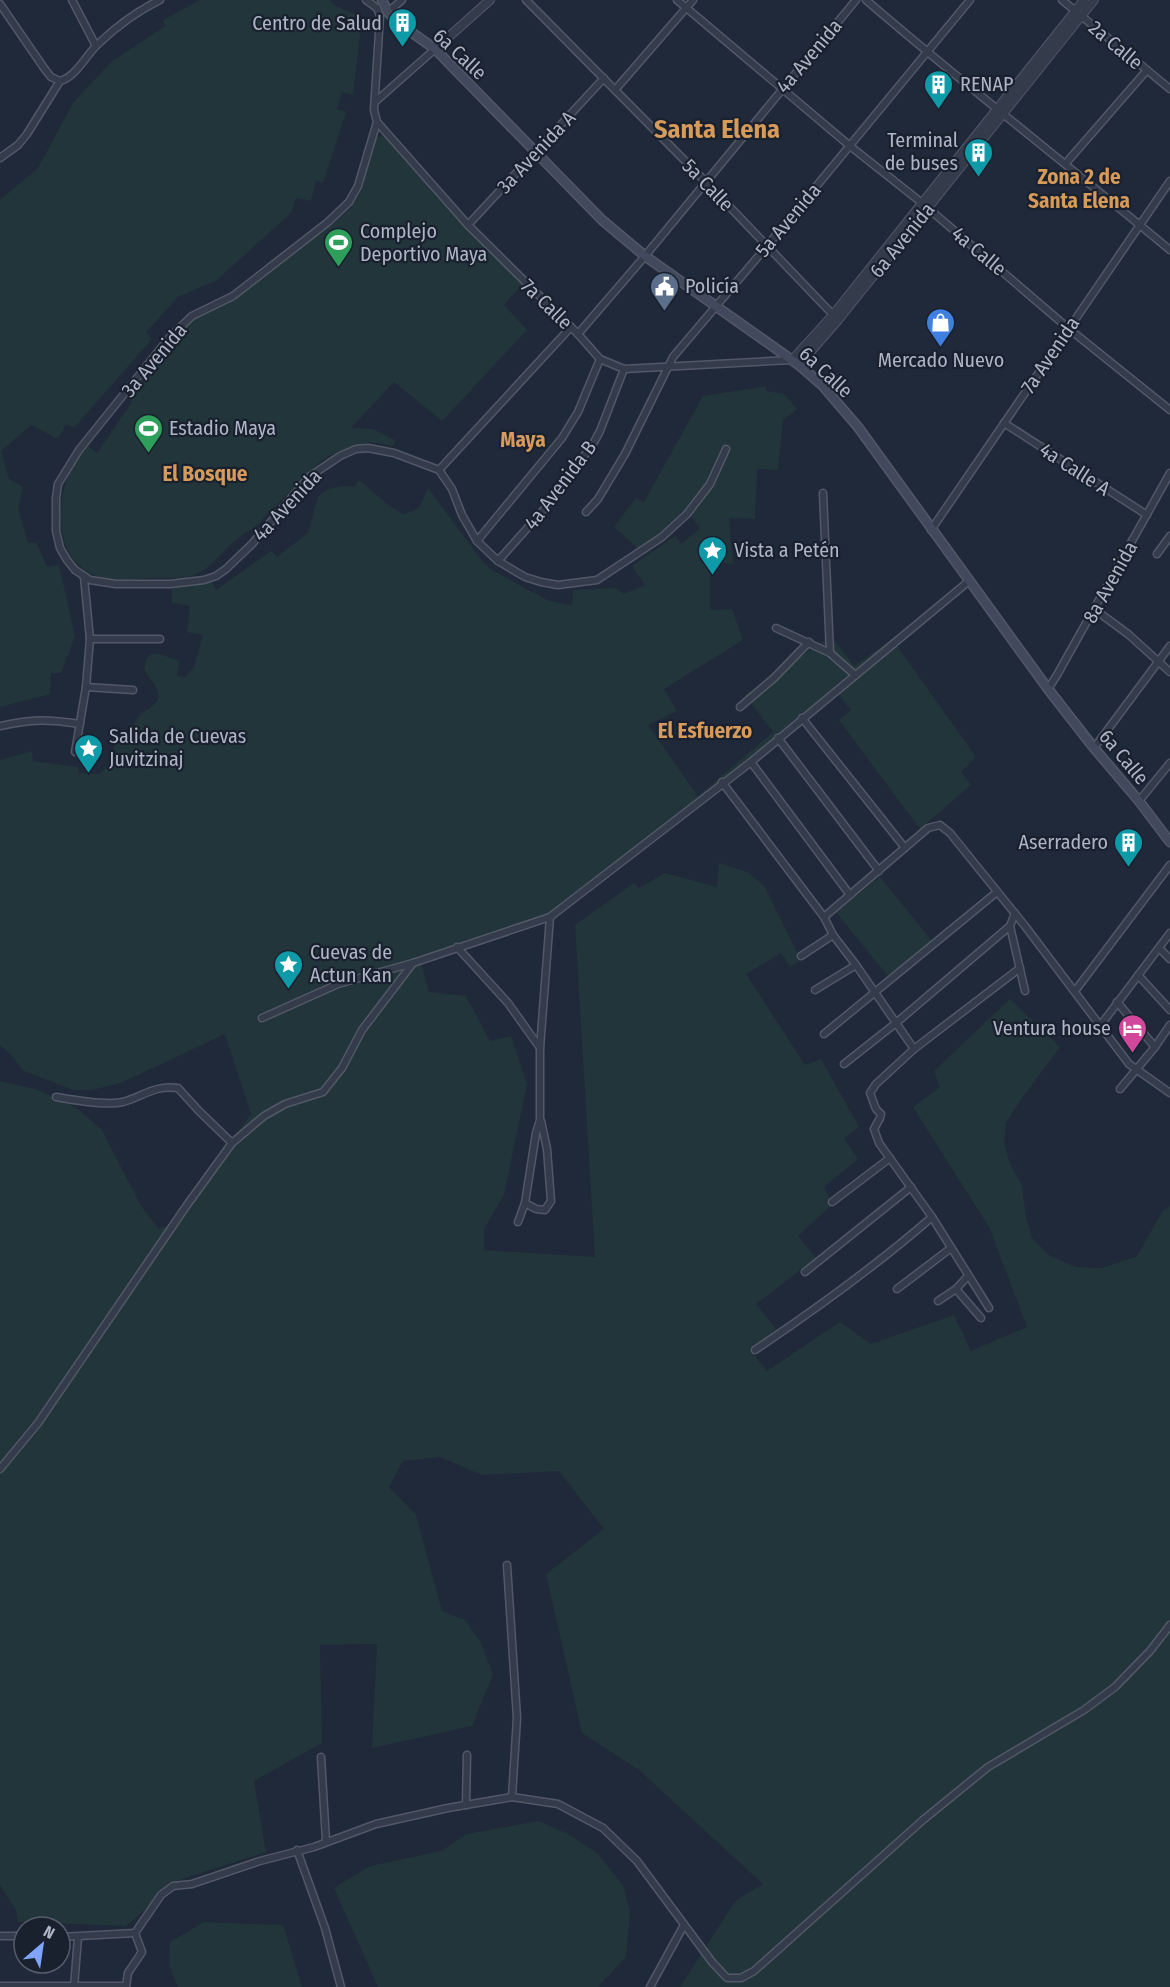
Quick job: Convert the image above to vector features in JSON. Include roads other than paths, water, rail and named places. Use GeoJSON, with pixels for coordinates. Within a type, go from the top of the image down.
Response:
{"type":"FeatureCollection","features":[{"type":"Feature","properties":{"kind":"main road","name":"6a Calle"},"geometry":{"type":"LineString","coordinates":[[382,0],[388,12],[397,22],[435,49],[602,220],[645,256],[795,363],[822,385],[858,427],[1048,689],[1170,842]]}},
{"type":"Feature","properties":{"kind":"street"},"geometry":{"type":"LineString","coordinates":[[72,0],[96,46]]}},
{"type":"Feature","properties":{"kind":"street"},"geometry":{"type":"LineString","coordinates":[[0,158],[18,146],[60,81],[69,76],[96,46],[122,23],[147,3],[160,0]]}},
{"type":"Feature","properties":{"kind":"street"},"geometry":{"type":"LineString","coordinates":[[366,0],[380,13],[375,102],[377,122]]}},
{"type":"Feature","properties":{"kind":"street"},"geometry":{"type":"LineString","coordinates":[[388,12],[402,0]]}},
{"type":"Feature","properties":{"kind":"street"},"geometry":{"type":"LineString","coordinates":[[375,102],[490,0]]}},
{"type":"Feature","properties":{"kind":"street","name":"5a Calle"},"geometry":{"type":"LineString","coordinates":[[526,0],[705,181],[836,318]]}},
{"type":"Feature","properties":{"kind":"street","name":"4a Calle"},"geometry":{"type":"LineString","coordinates":[[677,0],[1068,328],[1170,410]]}},
{"type":"Feature","properties":{"kind":"street"},"geometry":{"type":"LineString","coordinates":[[615,90],[693,0]]}},
{"type":"Feature","properties":{"kind":"street","name":"4a Avenida"},"geometry":{"type":"LineString","coordinates":[[578,334],[856,0]]}},
{"type":"Feature","properties":{"kind":"street"},"geometry":{"type":"LineString","coordinates":[[867,0],[926,52],[1066,163],[1170,250]]}},
{"type":"Feature","properties":{"kind":"street","name":"5a Avenida"},"geometry":{"type":"LineString","coordinates":[[586,512],[598,498],[625,454],[666,367],[970,0]]}},
{"type":"Feature","properties":{"kind":"street","name":"2a Calle"},"geometry":{"type":"LineString","coordinates":[[1062,0],[1170,89]]}},
{"type":"Feature","properties":{"kind":"street","name":"6a Avenida"},"geometry":{"type":"LineString","coordinates":[[1078,14],[1084,0]]}},
{"type":"Feature","properties":{"kind":"street","name":"6a Avenida"},"geometry":{"type":"LineString","coordinates":[[795,363],[836,318],[1078,14],[1094,0]]}},
{"type":"Feature","properties":{"kind":"street"},"geometry":{"type":"LineString","coordinates":[[0,4],[51,77],[60,81]]}},
{"type":"Feature","properties":{"kind":"street"},"geometry":{"type":"LineString","coordinates":[[1066,163],[1147,70]]}},
{"type":"Feature","properties":{"kind":"street","name":"3a Avenida A"},"geometry":{"type":"LineString","coordinates":[[468,225],[604,78]]}},
{"type":"Feature","properties":{"kind":"street","name":"7a Calle"},"geometry":{"type":"LineString","coordinates":[[377,122],[468,225],[600,358],[624,369],[795,363]]}},
{"type":"Feature","properties":{"kind":"street","name":"3a Avenida"},"geometry":{"type":"LineString","coordinates":[[87,578],[75,570],[67,560],[60,548],[56,531],[58,484],[65,470],[169,338],[192,316],[233,296],[328,222],[349,202],[358,186],[377,122]]}},
{"type":"Feature","properties":{"kind":"street","name":"7a Avenida"},"geometry":{"type":"LineString","coordinates":[[931,530],[1170,181]]}},
{"type":"Feature","properties":{"kind":"street"},"geometry":{"type":"LineString","coordinates":[[571,327],[439,470],[452,489],[462,515],[477,541],[498,561],[525,577],[541,582],[558,585],[597,580],[662,537],[687,514],[710,484],[726,449]]}},
{"type":"Feature","properties":{"kind":"street"},"geometry":{"type":"LineString","coordinates":[[477,541],[562,438],[578,412],[600,358]]}},
{"type":"Feature","properties":{"kind":"street","name":"4a Avenida B"},"geometry":{"type":"LineString","coordinates":[[498,561],[546,507],[593,444],[624,369]]}},
{"type":"Feature","properties":{"kind":"street","name":"4a Calle A"},"geometry":{"type":"LineString","coordinates":[[1004,423],[1147,515]]}},
{"type":"Feature","properties":{"kind":"street","name":"4a Avenida"},"geometry":{"type":"LineString","coordinates":[[87,578],[116,584],[170,584],[204,580],[216,576],[252,544],[309,477],[324,465],[356,449],[368,448],[394,453],[439,470]]}},
{"type":"Feature","properties":{"kind":"street","name":"8a Avenida"},"geometry":{"type":"LineString","coordinates":[[1048,689],[1170,473]]}},
{"type":"Feature","properties":{"kind":"street"},"geometry":{"type":"LineString","coordinates":[[823,493],[830,653]]}},
{"type":"Feature","properties":{"kind":"street"},"geometry":{"type":"LineString","coordinates":[[1157,554],[1170,536]]}},
{"type":"Feature","properties":{"kind":"street"},"geometry":{"type":"LineString","coordinates":[[75,752],[86,687],[90,639],[87,578]]}},
{"type":"Feature","properties":{"kind":"street"},"geometry":{"type":"LineString","coordinates":[[262,1018],[338,984],[413,963],[550,917],[722,782],[751,762],[969,581]]}},
{"type":"Feature","properties":{"kind":"street"},"geometry":{"type":"LineString","coordinates":[[1094,609],[1128,634],[1170,672]]}},
{"type":"Feature","properties":{"kind":"street"},"geometry":{"type":"LineString","coordinates":[[776,628],[830,653],[855,675]]}},
{"type":"Feature","properties":{"kind":"street"},"geometry":{"type":"LineString","coordinates":[[90,639],[160,639]]}},
{"type":"Feature","properties":{"kind":"street"},"geometry":{"type":"LineString","coordinates":[[740,707],[774,678],[809,642]]}},
{"type":"Feature","properties":{"kind":"street"},"geometry":{"type":"LineString","coordinates":[[1094,748],[1170,646]]}},
{"type":"Feature","properties":{"kind":"street"},"geometry":{"type":"LineString","coordinates":[[86,687],[134,690]]}},
{"type":"Feature","properties":{"kind":"street"},"geometry":{"type":"LineString","coordinates":[[802,718],[905,848]]}},
{"type":"Feature","properties":{"kind":"street"},"geometry":{"type":"LineString","coordinates":[[0,726],[46,719],[80,724]]}},
{"type":"Feature","properties":{"kind":"street"},"geometry":{"type":"LineString","coordinates":[[778,738],[879,871]]}},
{"type":"Feature","properties":{"kind":"street"},"geometry":{"type":"LineString","coordinates":[[751,762],[850,895]]}},
{"type":"Feature","properties":{"kind":"street"},"geometry":{"type":"LineString","coordinates":[[1139,801],[1170,764]]}},
{"type":"Feature","properties":{"kind":"street"},"geometry":{"type":"LineString","coordinates":[[722,782],[824,917],[833,935],[914,1049]]}},
{"type":"Feature","properties":{"kind":"street"},"geometry":{"type":"LineString","coordinates":[[824,917],[928,828],[940,825],[950,833],[1015,913],[1129,1064],[1170,1093]]}},
{"type":"Feature","properties":{"kind":"street"},"geometry":{"type":"LineString","coordinates":[[1075,991],[1170,865]]}},
{"type":"Feature","properties":{"kind":"street"},"geometry":{"type":"LineString","coordinates":[[824,1034],[997,892]]}},
{"type":"Feature","properties":{"kind":"street"},"geometry":{"type":"LineString","coordinates":[[844,1064],[1010,926],[1015,913]]}},
{"type":"Feature","properties":{"kind":"street"},"geometry":{"type":"LineString","coordinates":[[519,1222],[525,1203],[540,1119],[540,1048],[550,917]]}},
{"type":"Feature","properties":{"kind":"street"},"geometry":{"type":"LineString","coordinates":[[1010,926],[1025,991]]}},
{"type":"Feature","properties":{"kind":"street"},"geometry":{"type":"LineString","coordinates":[[1100,1026],[1170,933]]}},
{"type":"Feature","properties":{"kind":"street"},"geometry":{"type":"LineString","coordinates":[[801,956],[833,935]]}},
{"type":"Feature","properties":{"kind":"street"},"geometry":{"type":"LineString","coordinates":[[457,947],[508,1003],[540,1048]]}},
{"type":"Feature","properties":{"kind":"street"},"geometry":{"type":"LineString","coordinates":[[1160,948],[1170,959]]}},
{"type":"Feature","properties":{"kind":"street"},"geometry":{"type":"LineString","coordinates":[[0,1469],[38,1423],[180,1214],[232,1143],[264,1116],[285,1104],[323,1092],[342,1068],[362,1030],[413,963]]}},
{"type":"Feature","properties":{"kind":"street"},"geometry":{"type":"LineString","coordinates":[[815,990],[856,965]]}},
{"type":"Feature","properties":{"kind":"street"},"geometry":{"type":"LineString","coordinates":[[988,1308],[932,1217],[879,1143],[874,1129],[881,1114],[876,1109],[870,1093],[876,1084],[914,1049],[1020,968]]}},
{"type":"Feature","properties":{"kind":"street"},"geometry":{"type":"LineString","coordinates":[[1138,975],[1170,1010]]}},
{"type":"Feature","properties":{"kind":"street"},"geometry":{"type":"LineString","coordinates":[[1117,1002],[1155,1047]]}},
{"type":"Feature","properties":{"kind":"street"},"geometry":{"type":"LineString","coordinates":[[1120,1089],[1170,1025]]}},
{"type":"Feature","properties":{"kind":"street"},"geometry":{"type":"LineString","coordinates":[[56,1097],[122,1102],[144,1092],[169,1087],[178,1088],[232,1143]]}},
{"type":"Feature","properties":{"kind":"street"},"geometry":{"type":"LineString","coordinates":[[525,1203],[536,1209],[545,1210],[551,1200],[547,1149],[540,1119]]}},
{"type":"Feature","properties":{"kind":"street"},"geometry":{"type":"LineString","coordinates":[[832,1203],[890,1158]]}},
{"type":"Feature","properties":{"kind":"street"},"geometry":{"type":"LineString","coordinates":[[805,1272],[911,1187]]}},
{"type":"Feature","properties":{"kind":"street"},"geometry":{"type":"LineString","coordinates":[[755,1350],[802,1319],[897,1248],[932,1217]]}},
{"type":"Feature","properties":{"kind":"street"},"geometry":{"type":"LineString","coordinates":[[897,1289],[951,1248]]}},
{"type":"Feature","properties":{"kind":"street"},"geometry":{"type":"LineString","coordinates":[[938,1301],[956,1289],[968,1276]]}},
{"type":"Feature","properties":{"kind":"street"},"geometry":{"type":"LineString","coordinates":[[956,1289],[981,1318]]}},
{"type":"Feature","properties":{"kind":"street"},"geometry":{"type":"LineString","coordinates":[[507,1565],[517,1718],[512,1797]]}},
{"type":"Feature","properties":{"kind":"street"},"geometry":{"type":"LineString","coordinates":[[135,1933],[161,1895],[173,1886],[192,1884],[260,1861],[314,1847],[376,1824],[512,1797],[558,1804],[603,1828],[637,1862],[727,1978],[741,1978],[754,1971],[923,1820],[988,1767],[1059,1725],[1115,1686],[1150,1651],[1170,1625]]}},
{"type":"Feature","properties":{"kind":"street"},"geometry":{"type":"LineString","coordinates":[[465,1805],[467,1755]]}},
{"type":"Feature","properties":{"kind":"street"},"geometry":{"type":"LineString","coordinates":[[321,1757],[326,1841]]}},
{"type":"Feature","properties":{"kind":"street"},"geometry":{"type":"LineString","coordinates":[[297,1850],[325,1928],[341,1987]]}},
{"type":"Feature","properties":{"kind":"street"},"geometry":{"type":"LineString","coordinates":[[650,1987],[684,1925]]}},
{"type":"Feature","properties":{"kind":"street"},"geometry":{"type":"LineString","coordinates":[[72,1937],[135,1933]]}},
{"type":"Feature","properties":{"kind":"street"},"geometry":{"type":"LineString","coordinates":[[0,1986],[126,1987],[128,1973],[141,1952],[135,1933]]}},
{"type":"Feature","properties":{"kind":"street"},"geometry":{"type":"LineString","coordinates":[[74,1986],[78,1937]]}},
{"type":"Feature","properties":{"kind":"place","name":"Centro de Salud"},"geometry":{"type":"Point","coordinates":[403,48]}},
{"type":"Feature","properties":{"kind":"place","name":"RENAP"},"geometry":{"type":"Point","coordinates":[939,110]}},
{"type":"Feature","properties":{"kind":"place","name":"Terminal de buses"},"geometry":{"type":"Point","coordinates":[979,178]}},
{"type":"Feature","properties":{"kind":"place","name":"Complejo Deportivo Maya"},"geometry":{"type":"Point","coordinates":[339,268]}},
{"type":"Feature","properties":{"kind":"place","name":"Policía"},"geometry":{"type":"Point","coordinates":[664,312]}},
{"type":"Feature","properties":{"kind":"place","name":"Mercado Nuevo"},"geometry":{"type":"Point","coordinates":[941,348]}},
{"type":"Feature","properties":{"kind":"place","name":"Estadio Maya"},"geometry":{"type":"Point","coordinates":[148,454]}},
{"type":"Feature","properties":{"kind":"place","name":"Vista a Petén"},"geometry":{"type":"Point","coordinates":[713,576]}},
{"type":"Feature","properties":{"kind":"place","name":"Salida de Cuevas Juvitzinaj"},"geometry":{"type":"Point","coordinates":[88,774]}},
{"type":"Feature","properties":{"kind":"place","name":"Aserradero"},"geometry":{"type":"Point","coordinates":[1129,868]}},
{"type":"Feature","properties":{"kind":"place","name":"Cuevas de Actun Kan"},"geometry":{"type":"Point","coordinates":[289,990]}},
{"type":"Feature","properties":{"kind":"place","name":"Ventura house"},"geometry":{"type":"Point","coordinates":[1132,1054]}},
{"type":"Feature","properties":{"kind":"district","name":"Santa Elena"},"geometry":{"type":"Point","coordinates":[717,129]}},
{"type":"Feature","properties":{"kind":"district","name":"Zona 2 de Santa Elena"},"geometry":{"type":"Point","coordinates":[1079,189]}},
{"type":"Feature","properties":{"kind":"district","name":"Maya"},"geometry":{"type":"Point","coordinates":[523,440]}},
{"type":"Feature","properties":{"kind":"district","name":"El Bosque"},"geometry":{"type":"Point","coordinates":[205,474]}},
{"type":"Feature","properties":{"kind":"district","name":"El Esfuerzo"},"geometry":{"type":"Point","coordinates":[705,731]}}]}
